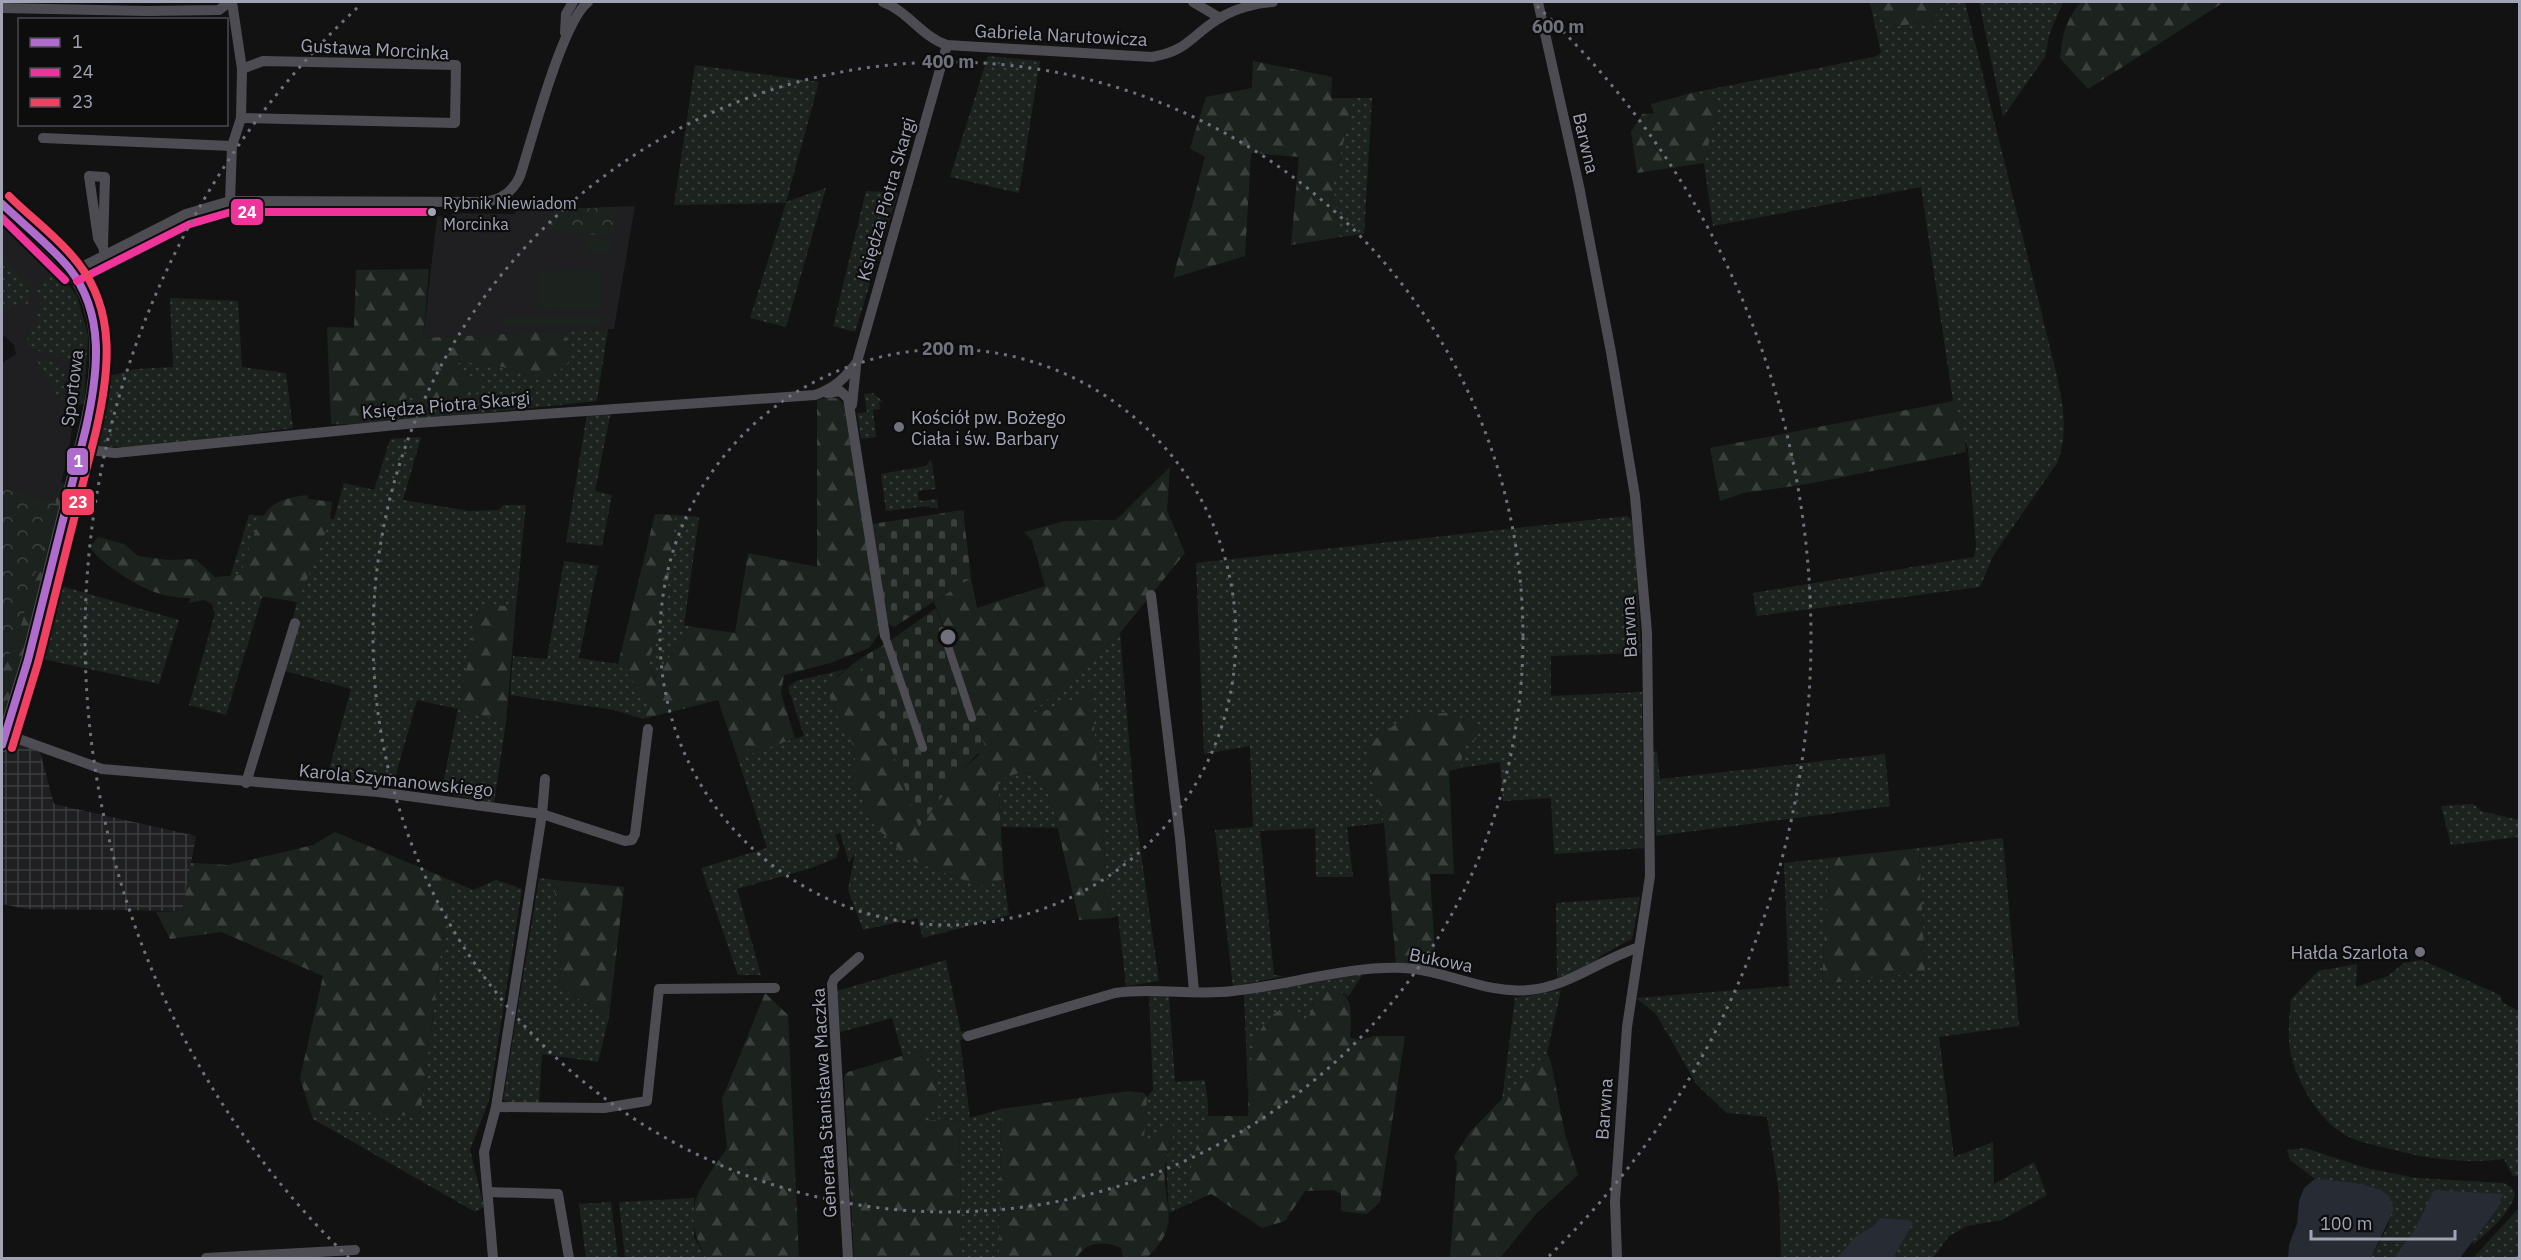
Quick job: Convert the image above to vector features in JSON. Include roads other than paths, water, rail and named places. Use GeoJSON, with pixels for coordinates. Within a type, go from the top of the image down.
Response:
{"type":"FeatureCollection","features":[{"type":"Feature","properties":{"kind":"street"},"geometry":{"type":"LineString","coordinates":[[2,8],[219,10],[231,2],[242,69],[241,118],[232,146],[230,201]]}},
{"type":"Feature","properties":{"kind":"street"},"geometry":{"type":"LineString","coordinates":[[561,2],[566,14],[564,42]]}},
{"type":"Feature","properties":{"kind":"street"},"geometry":{"type":"LineString","coordinates":[[566,14],[577,5],[588,2]]}},
{"type":"Feature","properties":{"kind":"street"},"geometry":{"type":"LineString","coordinates":[[883,2],[906,13],[938,42],[947,45]]}},
{"type":"Feature","properties":{"kind":"street"},"geometry":{"type":"LineString","coordinates":[[1190,2],[1220,18]]}},
{"type":"Feature","properties":{"kind":"street","name":"Gabriela Narutowicza"},"geometry":{"type":"LineString","coordinates":[[947,45],[1152,57],[1169,54],[1188,45],[1220,18],[1261,3],[1273,2]]}},
{"type":"Feature","properties":{"kind":"street","name":"Barwna"},"geometry":{"type":"LineString","coordinates":[[1538,2],[1579,186],[1635,496],[1647,632],[1650,876],[1637,948],[1620,1115],[1615,1201],[1617,1258]]}},
{"type":"Feature","properties":{"kind":"street"},"geometry":{"type":"LineString","coordinates":[[72,272],[104,251],[196,210],[230,201],[484,202],[504,196],[514,188],[520,176],[577,5]]}},
{"type":"Feature","properties":{"kind":"street","name":"Księdza Piotra Skargi"},"geometry":{"type":"LineString","coordinates":[[852,420],[853,377],[947,45]]}},
{"type":"Feature","properties":{"kind":"street","name":"Gustawa Morcinka"},"geometry":{"type":"LineString","coordinates":[[241,118],[455,123],[456,65],[263,61],[242,69]]}},
{"type":"Feature","properties":{"kind":"street"},"geometry":{"type":"LineString","coordinates":[[43,138],[232,146]]}},
{"type":"Feature","properties":{"kind":"street"},"geometry":{"type":"LineString","coordinates":[[89,176],[105,177],[104,251],[98,237],[89,176]]}},
{"type":"Feature","properties":{"kind":"street","name":"Sportowa"},"geometry":{"type":"LineString","coordinates":[[2,204],[72,272],[89,302],[95,334],[93,390],[81,449],[28,660],[3,739]]}},
{"type":"Feature","properties":{"kind":"street","name":"Księdza Piotra Skargi"},"geometry":{"type":"LineString","coordinates":[[815,395],[842,381],[857,362]]}},
{"type":"Feature","properties":{"kind":"street","name":"Księdza Piotra Skargi"},"geometry":{"type":"LineString","coordinates":[[81,449],[115,453],[416,423],[845,393],[852,420],[885,636]]}},
{"type":"Feature","properties":{"kind":"street"},"geometry":{"type":"LineString","coordinates":[[1151,595],[1174,784],[1194,991]]}},
{"type":"Feature","properties":{"kind":"street"},"geometry":{"type":"LineString","coordinates":[[246,783],[295,623]]}},
{"type":"Feature","properties":{"kind":"street"},"geometry":{"type":"LineString","coordinates":[[943,631],[972,718]]}},
{"type":"Feature","properties":{"kind":"street"},"geometry":{"type":"LineString","coordinates":[[885,636],[923,748]]}},
{"type":"Feature","properties":{"kind":"street","name":"Karola Szymanowskiego"},"geometry":{"type":"LineString","coordinates":[[3,739],[102,769],[246,783],[378,792],[542,814],[625,841],[632,840],[648,729]]}},
{"type":"Feature","properties":{"kind":"street"},"geometry":{"type":"LineString","coordinates":[[493,1258],[484,1152],[496,1107],[542,814],[545,779]]}},
{"type":"Feature","properties":{"kind":"street","name":"Bukowa"},"geometry":{"type":"LineString","coordinates":[[968,1036],[1115,993],[1135,990],[1232,991],[1367,969],[1406,968],[1502,990],[1530,990],[1561,984],[1614,956],[1637,948]]}},
{"type":"Feature","properties":{"kind":"street","name":"Generała Stanisława Maczka"},"geometry":{"type":"LineString","coordinates":[[848,1258],[832,984],[834,979],[858,957]]}},
{"type":"Feature","properties":{"kind":"street"},"geometry":{"type":"LineString","coordinates":[[496,1107],[604,1107],[647,1101],[659,989],[775,988]]}},
{"type":"Feature","properties":{"kind":"street"},"geometry":{"type":"LineString","coordinates":[[488,1192],[558,1194],[569,1258]]}},
{"type":"Feature","properties":{"kind":"street"},"geometry":{"type":"LineString","coordinates":[[206,1258],[355,1250]]}},
{"type":"Feature","properties":{"kind":"place","name":"Rybnik Niewiadom Morcinka"},"geometry":{"type":"Point","coordinates":[432,212]}},
{"type":"Feature","properties":{"kind":"place","name":"Kościół pw. Bożego Ciała i św. Barbary"},"geometry":{"type":"Point","coordinates":[899,427]}},
{"type":"Feature","properties":{"kind":"place","name":"Hałda Szarlota"},"geometry":{"type":"Point","coordinates":[2420,952]}}]}
